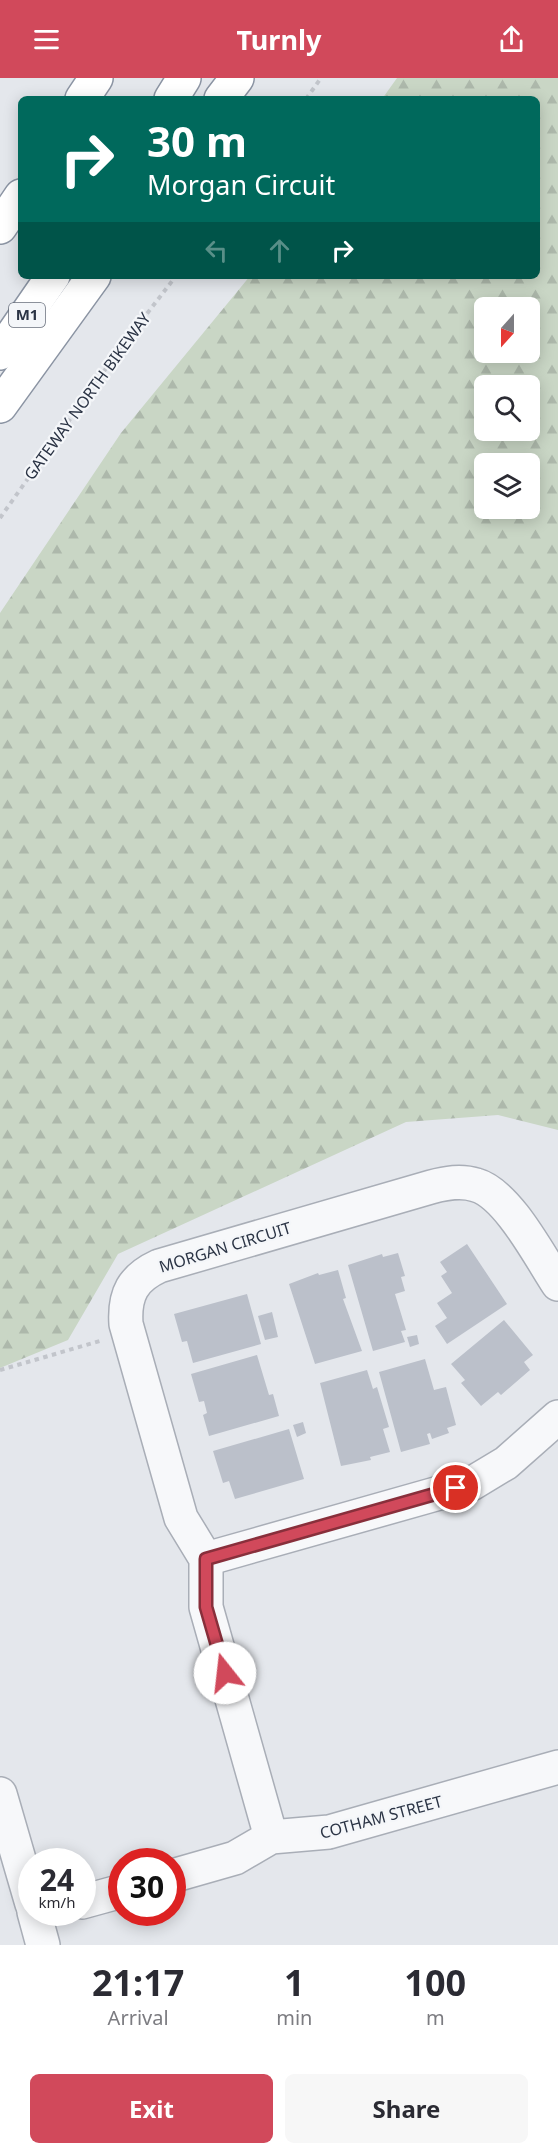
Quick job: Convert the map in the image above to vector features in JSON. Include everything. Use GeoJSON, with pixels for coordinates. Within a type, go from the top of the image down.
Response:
{"type":"FeatureCollection","features":[{"type":"Feature","properties":{"kind":"highway"},"geometry":{"type":"LineString","coordinates":[[84,96],[96,78]]}},
{"type":"Feature","properties":{"kind":"highway"},"geometry":{"type":"LineString","coordinates":[[173,96],[184,78]]}},
{"type":"Feature","properties":{"kind":"highway"},"geometry":{"type":"LineString","coordinates":[[223,96],[237,78]]}},
{"type":"Feature","properties":{"kind":"highway"},"geometry":{"type":"LineString","coordinates":[[0,227],[18,200]]}},
{"type":"Feature","properties":{"kind":"highway","name":"M1"},"geometry":{"type":"LineString","coordinates":[[0,353],[51,279]]}},
{"type":"Feature","properties":{"kind":"highway"},"geometry":{"type":"LineString","coordinates":[[0,406],[92,279]]}},
{"type":"Feature","properties":{"kind":"street","name":"MORGAN CIRCUIT"},"geometry":{"type":"LineString","coordinates":[[206,1559],[181,1518],[126,1324],[125,1310],[131,1287],[136,1280],[159,1266],[449,1183],[478,1185],[500,1200],[558,1284]]}},
{"type":"Feature","properties":{"kind":"street"},"geometry":{"type":"LineString","coordinates":[[271,1837],[206,1607],[206,1559],[471,1484],[506,1463],[558,1417]]}},
{"type":"Feature","properties":{"kind":"street","name":"COTHAM STREET"},"geometry":{"type":"LineString","coordinates":[[186,1872],[235,1858],[271,1837],[330,1832],[558,1767]]}},
{"type":"Feature","properties":{"kind":"street"},"geometry":{"type":"LineString","coordinates":[[0,1794],[18,1850]]}},
{"type":"Feature","properties":{"kind":"path"},"geometry":{"type":"LineString","coordinates":[[308,96],[321,78]]}},
{"type":"Feature","properties":{"kind":"path","name":"GATEWAY NORTH BIKEWAY"},"geometry":{"type":"LineString","coordinates":[[0,518],[119,350],[174,279]]}},
{"type":"Feature","properties":{"kind":"path"},"geometry":{"type":"LineString","coordinates":[[0,1370],[98,1342],[126,1324]]}},
{"type":"Feature","properties":{"kind":"green space"},"geometry":{"type":"Polygon","coordinates":[[[397,78],[558,78],[558,1130],[498,1115],[406,1122],[118,1254],[68,1340],[0,1368],[0,613],[121,433],[248,279],[540,279],[540,96],[384,96],[397,78]]]}},
{"type":"Feature","properties":{"kind":"building"},"geometry":{"type":"Polygon","coordinates":[[[467,1244],[507,1304],[447,1344],[435,1326],[447,1318],[437,1303],[452,1293],[441,1276],[447,1272],[440,1262],[467,1244]]]}},
{"type":"Feature","properties":{"kind":"building"},"geometry":{"type":"Polygon","coordinates":[[[398,1253],[405,1276],[401,1277],[405,1291],[395,1294],[406,1330],[401,1331],[405,1342],[373,1351],[348,1265],[382,1254],[383,1257],[398,1253]]]}},
{"type":"Feature","properties":{"kind":"building"},"geometry":{"type":"Polygon","coordinates":[[[338,1270],[346,1298],[343,1299],[362,1351],[315,1364],[289,1284],[318,1273],[319,1275],[338,1270]]]}},
{"type":"Feature","properties":{"kind":"building"},"geometry":{"type":"Polygon","coordinates":[[[247,1294],[261,1344],[193,1363],[187,1341],[182,1342],[174,1314],[247,1294]]]}},
{"type":"Feature","properties":{"kind":"building"},"geometry":{"type":"Polygon","coordinates":[[[272,1312],[278,1337],[265,1340],[258,1316],[272,1312]]]}},
{"type":"Feature","properties":{"kind":"building"},"geometry":{"type":"Polygon","coordinates":[[[504,1320],[533,1355],[524,1362],[530,1370],[501,1395],[498,1392],[481,1406],[461,1383],[465,1380],[451,1364],[504,1320]]]}},
{"type":"Feature","properties":{"kind":"building"},"geometry":{"type":"Polygon","coordinates":[[[417,1335],[419,1344],[410,1347],[407,1337],[417,1335]]]}},
{"type":"Feature","properties":{"kind":"building"},"geometry":{"type":"Polygon","coordinates":[[[257,1355],[269,1395],[273,1394],[279,1416],[209,1436],[203,1415],[207,1413],[204,1401],[199,1402],[191,1374],[257,1355]]]}},
{"type":"Feature","properties":{"kind":"building"},"geometry":{"type":"Polygon","coordinates":[[[425,1359],[434,1390],[446,1387],[456,1425],[447,1428],[449,1433],[432,1439],[430,1433],[427,1434],[430,1444],[401,1452],[379,1372],[425,1359]]]}},
{"type":"Feature","properties":{"kind":"building"},"geometry":{"type":"Polygon","coordinates":[[[367,1370],[373,1389],[377,1387],[389,1427],[383,1429],[390,1452],[370,1457],[371,1460],[341,1466],[320,1383],[367,1370]]]}},
{"type":"Feature","properties":{"kind":"building"},"geometry":{"type":"Polygon","coordinates":[[[303,1422],[306,1433],[297,1437],[293,1425],[303,1422]]]}},
{"type":"Feature","properties":{"kind":"building"},"geometry":{"type":"Polygon","coordinates":[[[289,1429],[304,1479],[235,1499],[229,1481],[223,1483],[213,1451],[289,1429]]]}},
{"type":"Feature","properties":{"kind":"route"},"geometry":{"type":"LineString","coordinates":[[225,1673],[206,1607],[206,1559],[456,1488]]}}]}
